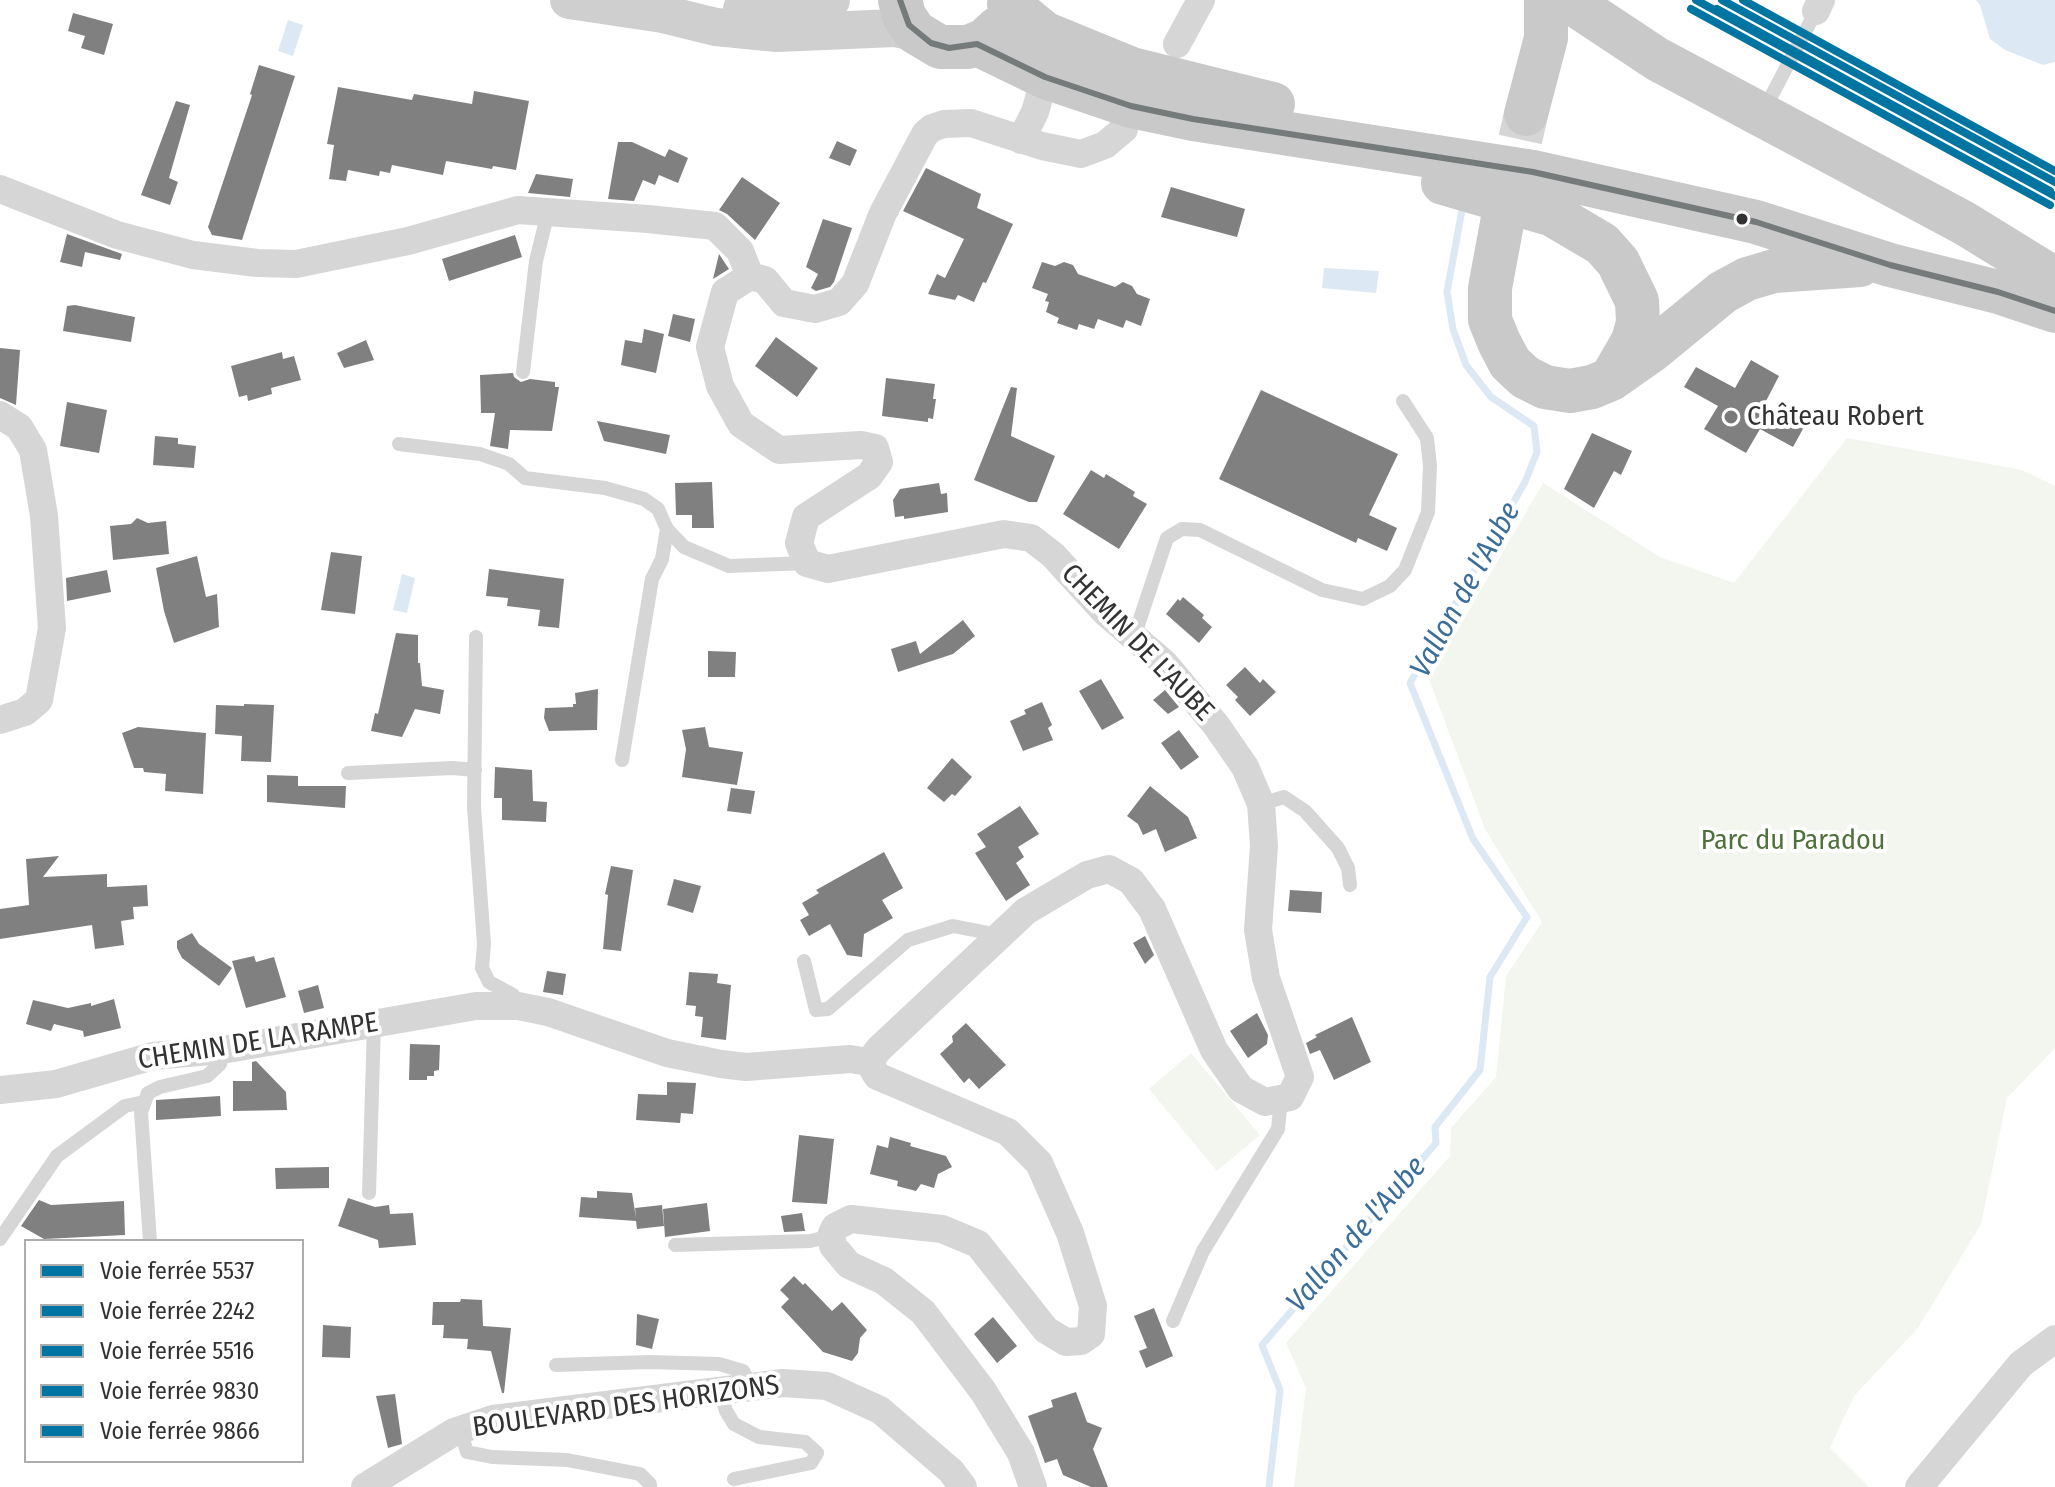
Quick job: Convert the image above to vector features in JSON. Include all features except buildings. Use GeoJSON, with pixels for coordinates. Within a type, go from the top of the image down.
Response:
{"type":"FeatureCollection","features":[{"type":"Feature","properties":{"kind":"main road"},"geometry":{"type":"LineString","coordinates":[[569,0],[663,14],[716,27],[777,33],[895,28],[907,16],[940,47],[959,48],[977,44],[998,28],[1009,2],[1044,33],[1132,69],[1182,83],[1255,101],[1538,143],[1853,225],[2011,274],[2055,291]]}},
{"type":"Feature","properties":{"kind":"main road"},"geometry":{"type":"LineString","coordinates":[[663,14],[715,9],[777,9],[831,0]]}},
{"type":"Feature","properties":{"kind":"main road"},"geometry":{"type":"LineString","coordinates":[[1515,0],[1526,114],[1546,38],[1546,0]]}},
{"type":"Feature","properties":{"kind":"main road"},"geometry":{"type":"LineString","coordinates":[[1571,0],[1657,59],[1769,100],[2055,279]]}},
{"type":"Feature","properties":{"kind":"main road"},"geometry":{"type":"LineString","coordinates":[[977,44],[1045,77],[1107,100],[1193,119],[1553,215],[1602,244],[1618,262],[1637,301],[1638,323],[1633,341],[1611,379]]}},
{"type":"Feature","properties":{"kind":"main road"},"geometry":{"type":"LineString","coordinates":[[1193,119],[1533,172],[1756,222],[1890,265],[1998,292],[2055,311]]}},
{"type":"Feature","properties":{"kind":"main road"},"geometry":{"type":"LineString","coordinates":[[1503,218],[1490,288],[1490,320],[1510,363],[1525,377],[1545,387],[1570,391],[1611,379],[1651,351],[1723,292],[1747,279],[1774,271],[1801,268],[1890,265]]}},
{"type":"Feature","properties":{"kind":"street"},"geometry":{"type":"LineString","coordinates":[[1177,44],[1201,0]]}},
{"type":"Feature","properties":{"kind":"street"},"geometry":{"type":"LineString","coordinates":[[1021,140],[1035,112],[1045,77]]}},
{"type":"Feature","properties":{"kind":"street"},"geometry":{"type":"LineString","coordinates":[[807,563],[799,543],[806,517],[869,476],[879,462],[875,448],[861,445],[779,450],[741,424],[720,386],[710,347],[725,292],[750,276],[765,280],[784,303],[815,309],[839,302],[855,284],[883,213],[925,134],[944,124],[971,123],[1067,153],[1081,154],[1105,145],[1124,129]]}},
{"type":"Feature","properties":{"kind":"street"},"geometry":{"type":"LineString","coordinates":[[0,189],[117,235],[193,255],[257,263],[296,264],[394,244],[518,210],[715,226],[740,251],[750,276]]}},
{"type":"Feature","properties":{"kind":"street"},"geometry":{"type":"LineString","coordinates":[[0,415],[19,427],[33,450],[44,516],[52,628],[39,700],[25,712],[0,720]]}},
{"type":"Feature","properties":{"kind":"street","name":"CHEMIN DE L'AUBE"},"geometry":{"type":"LineString","coordinates":[[807,563],[828,569],[1004,534],[1031,538],[1053,555],[1106,613],[1164,663],[1216,725],[1245,767],[1261,804],[1264,846],[1258,930],[1266,978],[1300,1077],[1290,1097],[1281,1099]]}},
{"type":"Feature","properties":{"kind":"street"},"geometry":{"type":"LineString","coordinates":[[1033,1487],[1021,1453],[983,1391],[923,1312],[884,1281],[849,1265],[833,1246],[831,1236],[835,1227],[851,1219],[942,1229],[978,1244],[1046,1330],[1066,1342],[1081,1341],[1091,1334],[1093,1306],[1070,1233],[1039,1163],[1008,1132],[877,1076],[869,1062],[879,1049],[1026,911],[1087,875],[1109,869],[1131,881],[1152,909],[1214,1050],[1241,1089],[1265,1102],[1281,1099]]}},
{"type":"Feature","properties":{"kind":"street","name":"CHEMIN DE LA RAMPE"},"geometry":{"type":"LineString","coordinates":[[0,1090],[56,1084],[153,1056],[222,1050],[476,1006],[518,1006],[548,1012],[667,1053],[721,1064],[746,1067],[850,1059],[869,1062]]}},
{"type":"Feature","properties":{"kind":"street"},"geometry":{"type":"LineString","coordinates":[[1919,1487],[2021,1364],[2055,1339]]}},
{"type":"Feature","properties":{"kind":"street","name":"BOULEVARD DES HORIZONS"},"geometry":{"type":"LineString","coordinates":[[365,1487],[460,1430],[493,1419],[783,1383],[827,1386],[880,1410],[951,1471],[963,1487]]}},
{"type":"Feature","properties":{"kind":"lane"},"geometry":{"type":"LineString","coordinates":[[1769,100],[1818,6]]}},
{"type":"Feature","properties":{"kind":"lane"},"geometry":{"type":"LineString","coordinates":[[523,372],[536,261],[548,212]]}},
{"type":"Feature","properties":{"kind":"lane"},"geometry":{"type":"LineString","coordinates":[[1134,637],[1167,538],[1182,529],[1200,530],[1322,590],[1363,599],[1390,586],[1405,570],[1428,512],[1430,466],[1427,438],[1403,401]]}},
{"type":"Feature","properties":{"kind":"lane"},"geometry":{"type":"LineString","coordinates":[[399,444],[480,454],[509,464],[525,478],[605,488],[644,499],[658,509],[667,529],[684,547],[729,566],[807,563]]}},
{"type":"Feature","properties":{"kind":"lane"},"geometry":{"type":"LineString","coordinates":[[622,760],[652,579],[662,559],[667,529]]}},
{"type":"Feature","properties":{"kind":"lane","name":"CHEMIN DE LA RAMPE"},"geometry":{"type":"LineString","coordinates":[[476,637],[474,807],[484,944],[482,968],[489,982],[513,995],[518,1006]]}},
{"type":"Feature","properties":{"kind":"lane"},"geometry":{"type":"LineString","coordinates":[[348,773],[453,768],[475,770]]}},
{"type":"Feature","properties":{"kind":"lane"},"geometry":{"type":"LineString","coordinates":[[1261,804],[1284,797],[1305,811],[1338,848],[1348,868],[1350,885]]}},
{"type":"Feature","properties":{"kind":"lane"},"geometry":{"type":"LineString","coordinates":[[804,961],[816,1010],[828,1009],[908,940],[953,926],[999,935]]}},
{"type":"Feature","properties":{"kind":"lane"},"geometry":{"type":"LineString","coordinates":[[369,1193],[374,1023]]}},
{"type":"Feature","properties":{"kind":"lane"},"geometry":{"type":"LineString","coordinates":[[150,1239],[141,1112],[144,1102],[148,1093],[160,1087],[207,1076],[220,1064],[222,1050]]}},
{"type":"Feature","properties":{"kind":"lane"},"geometry":{"type":"LineString","coordinates":[[1173,1321],[1203,1251],[1278,1129],[1281,1099]]}},
{"type":"Feature","properties":{"kind":"lane"},"geometry":{"type":"LineString","coordinates":[[0,1239],[57,1156],[125,1106],[144,1102]]}},
{"type":"Feature","properties":{"kind":"lane"},"geometry":{"type":"LineString","coordinates":[[675,1245],[810,1241],[831,1236]]}},
{"type":"Feature","properties":{"kind":"lane"},"geometry":{"type":"LineString","coordinates":[[556,1365],[650,1362],[719,1364],[743,1371],[752,1387]]}},
{"type":"Feature","properties":{"kind":"lane"},"geometry":{"type":"LineString","coordinates":[[720,1391],[734,1424],[759,1437],[805,1442],[817,1453],[811,1463],[734,1479]]}},
{"type":"Feature","properties":{"kind":"lane"},"geometry":{"type":"LineString","coordinates":[[460,1430],[467,1452],[492,1457],[567,1460],[640,1474],[650,1487]]}},
{"type":"Feature","properties":{"kind":"green space","name":"Parc du Paradou"},"geometry":{"type":"Polygon","coordinates":[[[1847,438],[2022,470],[2055,486],[2055,1048],[2007,1098],[1981,1224],[1918,1328],[1854,1396],[1830,1448],[1869,1487],[1294,1487],[1306,1388],[1286,1343],[1450,1156],[1451,1128],[1496,1077],[1506,976],[1542,922],[1485,829],[1429,679],[1543,483],[1660,557],[1734,583],[1847,438]]]}},
{"type":"Feature","properties":{"kind":"green space"},"geometry":{"type":"Polygon","coordinates":[[[1191,1053],[1260,1135],[1217,1171],[1149,1089],[1191,1053]]]}},
{"type":"Feature","properties":{"kind":"shaded area"},"geometry":{"type":"Polygon","coordinates":[[[1976,0],[2055,0],[2055,62],[2043,65],[2005,50],[1990,39],[1976,0]]]}},
{"type":"Feature","properties":{"kind":"shaded area"},"geometry":{"type":"Polygon","coordinates":[[[288,20],[303,25],[293,56],[278,51],[288,20]]]}},
{"type":"Feature","properties":{"kind":"shaded area"},"geometry":{"type":"Polygon","coordinates":[[[1324,268],[1379,271],[1376,293],[1322,288],[1324,268]]]}},
{"type":"Feature","properties":{"kind":"shaded area"},"geometry":{"type":"Polygon","coordinates":[[[402,574],[415,578],[407,613],[393,610],[402,574]]]}},
{"type":"Feature","properties":{"kind":"waterway","name":"Vallon de l'Aube"},"geometry":{"type":"LineString","coordinates":[[1269,1487],[1280,1390],[1262,1345],[1436,1143],[1435,1127],[1480,1070],[1490,977],[1527,917],[1473,839],[1410,683],[1525,482],[1537,452],[1534,426],[1491,397],[1466,365],[1453,329],[1447,292],[1462,210]]}},
{"type":"Feature","properties":{"kind":"tunnel"},"geometry":{"type":"LineString","coordinates":[[1506,204],[1526,114]]}},
{"type":"Feature","properties":{"kind":"rail line","name":"5537"},"geometry":{"type":"LineString","coordinates":[[1696,0],[2055,196]]}},
{"type":"Feature","properties":{"kind":"rail line","name":"2242"},"geometry":{"type":"LineString","coordinates":[[1722,0],[2055,182]]}},
{"type":"Feature","properties":{"kind":"rail line","name":"9866"},"geometry":{"type":"LineString","coordinates":[[1743,0],[2055,171]]}},
{"type":"Feature","properties":{"kind":"rail line","name":"9830"},"geometry":{"type":"LineString","coordinates":[[1691,9],[2050,205]]}},
{"type":"Feature","properties":{"kind":"rail line","name":"5516"},"geometry":{"type":"LineString","coordinates":[[1717,9],[2050,191]]}},
{"type":"Feature","properties":{"kind":"transit line"},"geometry":{"type":"LineString","coordinates":[[900,0],[909,25],[931,43],[949,48],[977,44],[1045,77],[1131,106],[1193,119],[1533,172],[1756,222],[1890,265],[1998,292],[2055,311]]}},
{"type":"Feature","properties":{"kind":"place","name":"Château Robert"},"geometry":{"type":"Point","coordinates":[1731,417]}}]}
